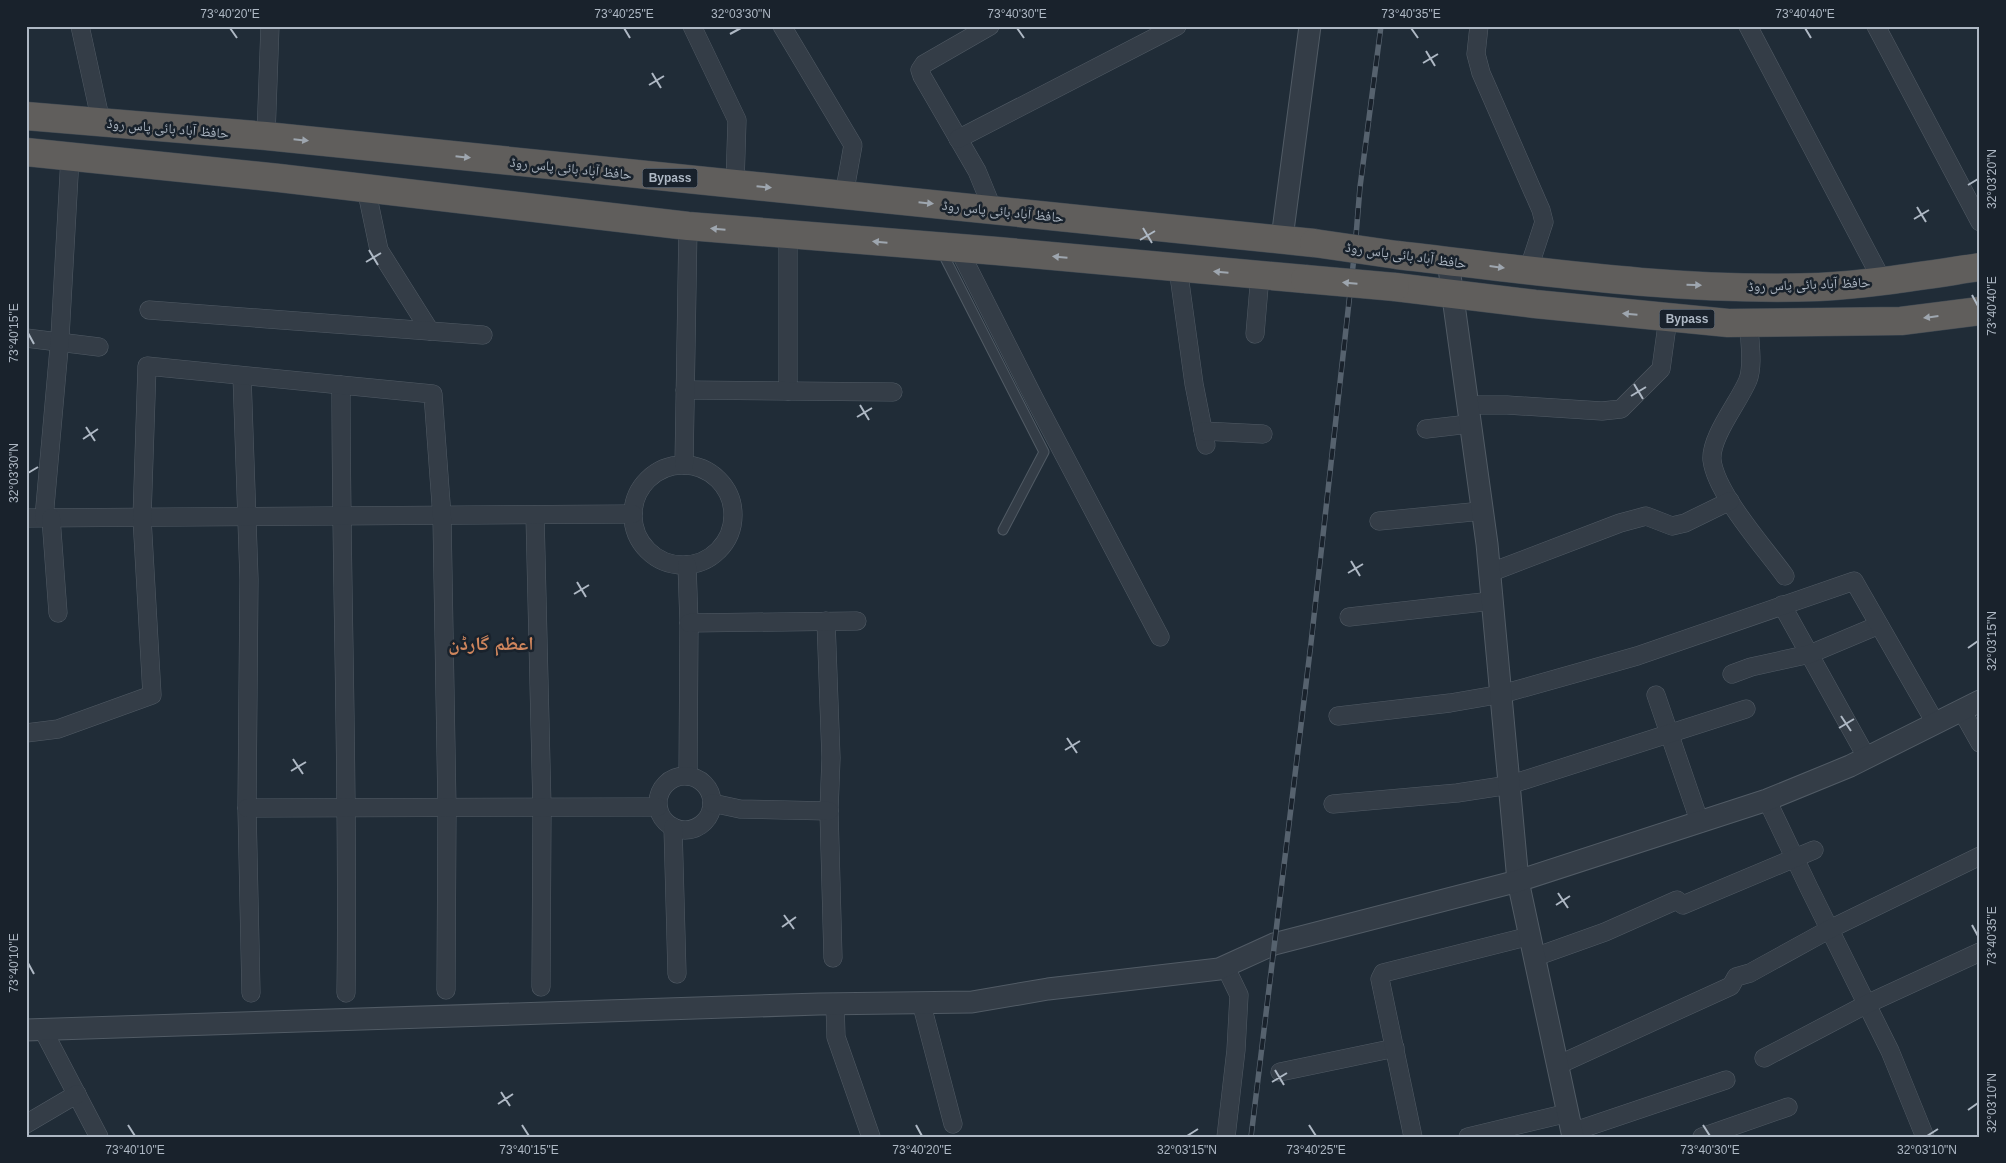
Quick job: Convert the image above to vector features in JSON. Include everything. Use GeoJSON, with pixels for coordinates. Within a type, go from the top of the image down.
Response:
{"type":"FeatureCollection","features":[{"type":"Feature","properties":{"kind":"highway","name":"حافظ آباد بائی پاس روڈ"},"geometry":{"type":"LineString","coordinates":[[26,116],[266,136],[1282,238],[1397,255],[1634,282],[1719,286],[1818,287],[1883,282],[1980,267]]}},
{"type":"Feature","properties":{"kind":"highway","name":"Bypass"},"geometry":{"type":"LineString","coordinates":[[26,152],[279,178],[688,226],[1305,279],[1728,323],[1901,320],[1980,311]]}},
{"type":"Feature","properties":{"kind":"street"},"geometry":{"type":"LineString","coordinates":[[80,26],[101,122]]}},
{"type":"Feature","properties":{"kind":"street"},"geometry":{"type":"LineString","coordinates":[[266,136],[270,26]]}},
{"type":"Feature","properties":{"kind":"street"},"geometry":{"type":"LineString","coordinates":[[692,26],[737,120],[734,184]]}},
{"type":"Feature","properties":{"kind":"street"},"geometry":{"type":"LineString","coordinates":[[782,26],[853,144],[844,195]]}},
{"type":"Feature","properties":{"kind":"street"},"geometry":{"type":"LineString","coordinates":[[990,26],[924,64],[920,70],[977,171],[993,210]]}},
{"type":"Feature","properties":{"kind":"street"},"geometry":{"type":"LineString","coordinates":[[958,139],[1177,26]]}},
{"type":"Feature","properties":{"kind":"street"},"geometry":{"type":"LineString","coordinates":[[1282,238],[1310,26]]}},
{"type":"Feature","properties":{"kind":"street"},"geometry":{"type":"LineString","coordinates":[[1479,26],[1476,54],[1481,73],[1541,210],[1544,222],[1528,271]]}},
{"type":"Feature","properties":{"kind":"street"},"geometry":{"type":"LineString","coordinates":[[1748,26],[1883,282]]}},
{"type":"Feature","properties":{"kind":"street"},"geometry":{"type":"LineString","coordinates":[[1876,26],[1980,222]]}},
{"type":"Feature","properties":{"kind":"street"},"geometry":{"type":"LineString","coordinates":[[58,613],[40,518],[59,342],[70,157]]}},
{"type":"Feature","properties":{"kind":"street"},"geometry":{"type":"LineString","coordinates":[[366,188],[379,250],[430,331]]}},
{"type":"Feature","properties":{"kind":"street"},"geometry":{"type":"LineString","coordinates":[[684,465],[688,226]]}},
{"type":"Feature","properties":{"kind":"street"},"geometry":{"type":"LineString","coordinates":[[788,235],[788,391]]}},
{"type":"Feature","properties":{"kind":"street"},"geometry":{"type":"LineString","coordinates":[[949,248],[1034,398],[1160,637]]}},
{"type":"Feature","properties":{"kind":"street"},"geometry":{"type":"LineString","coordinates":[[1448,261],[1490,573],[1518,881],[1571,1127]]}},
{"type":"Feature","properties":{"kind":"street"},"geometry":{"type":"LineString","coordinates":[[1178,268],[1194,384],[1204,438],[1262,434]]}},
{"type":"Feature","properties":{"kind":"street"},"geometry":{"type":"LineString","coordinates":[[1254,334],[1260,275]]}},
{"type":"Feature","properties":{"kind":"street"},"geometry":{"type":"LineString","coordinates":[[149,310],[483,335]]}},
{"type":"Feature","properties":{"kind":"street"},"geometry":{"type":"LineString","coordinates":[[1426,429],[1507,405],[1602,411],[1621,409],[1661,368],[1668,318]]}},
{"type":"Feature","properties":{"kind":"street"},"geometry":{"type":"LineString","coordinates":[[1749,323],[1750,361],[1748,379],[1722,428],[1712,458],[1714,471],[1730,501],[1786,576]]}},
{"type":"Feature","properties":{"kind":"street"},"geometry":{"type":"LineString","coordinates":[[26,338],[99,347]]}},
{"type":"Feature","properties":{"kind":"street"},"geometry":{"type":"LineString","coordinates":[[26,733],[58,729],[152,695],[142,518],[147,366],[433,394],[442,517],[447,809],[446,990]]}},
{"type":"Feature","properties":{"kind":"street"},"geometry":{"type":"LineString","coordinates":[[242,376],[247,517],[247,808],[251,993]]}},
{"type":"Feature","properties":{"kind":"street"},"geometry":{"type":"LineString","coordinates":[[342,385],[341,516],[346,808],[346,993]]}},
{"type":"Feature","properties":{"kind":"street"},"geometry":{"type":"LineString","coordinates":[[685,390],[893,392]]}},
{"type":"Feature","properties":{"kind":"street"},"geometry":{"type":"LineString","coordinates":[[684,465],[703,469],[719,480],[730,496],[733,516],[729,535],[718,551],[701,562],[688,565],[672,564],[663,561],[647,550],[636,534],[633,514],[637,495],[648,479],[664,468],[684,465]]}},
{"type":"Feature","properties":{"kind":"street"},"geometry":{"type":"LineString","coordinates":[[1490,573],[1620,523],[1646,516],[1672,526],[1685,523],[1730,501]]}},
{"type":"Feature","properties":{"kind":"street"},"geometry":{"type":"LineString","coordinates":[[1379,521],[1482,511]]}},
{"type":"Feature","properties":{"kind":"street"},"geometry":{"type":"LineString","coordinates":[[40,518],[442,517],[633,514]]}},
{"type":"Feature","properties":{"kind":"street"},"geometry":{"type":"LineString","coordinates":[[535,515],[542,808],[542,987]]}},
{"type":"Feature","properties":{"kind":"street"},"geometry":{"type":"LineString","coordinates":[[688,565],[688,776]]}},
{"type":"Feature","properties":{"kind":"street"},"geometry":{"type":"LineString","coordinates":[[1338,716],[1450,703],[1502,694],[1637,656],[1854,581],[1936,724]]}},
{"type":"Feature","properties":{"kind":"street"},"geometry":{"type":"LineString","coordinates":[[1349,617],[1492,601]]}},
{"type":"Feature","properties":{"kind":"street"},"geometry":{"type":"LineString","coordinates":[[1782,605],[1867,758]]}},
{"type":"Feature","properties":{"kind":"street"},"geometry":{"type":"LineString","coordinates":[[689,622],[857,621]]}},
{"type":"Feature","properties":{"kind":"street"},"geometry":{"type":"LineString","coordinates":[[826,622],[831,758],[829,811],[833,958]]}},
{"type":"Feature","properties":{"kind":"street"},"geometry":{"type":"LineString","coordinates":[[1732,674],[1751,667],[1810,654],[1879,625]]}},
{"type":"Feature","properties":{"kind":"street"},"geometry":{"type":"LineString","coordinates":[[1656,695],[1700,823]]}},
{"type":"Feature","properties":{"kind":"street"},"geometry":{"type":"LineString","coordinates":[[34,1030],[835,1003],[972,1002],[1048,989],[1219,968],[1274,944],[1518,881],[1767,800],[1867,758],[1971,706],[1980,743]]}},
{"type":"Feature","properties":{"kind":"street"},"geometry":{"type":"LineString","coordinates":[[1333,804],[1457,793],[1509,785],[1746,709]]}},
{"type":"Feature","properties":{"kind":"street"},"geometry":{"type":"LineString","coordinates":[[688,776],[703,783],[708,790],[712,803],[710,814],[698,827],[690,830],[681,830],[666,823],[658,808],[661,792],[666,785],[679,777],[688,776]]}},
{"type":"Feature","properties":{"kind":"street"},"geometry":{"type":"LineString","coordinates":[[1767,800],[1890,1051],[1926,1137]]}},
{"type":"Feature","properties":{"kind":"street"},"geometry":{"type":"LineString","coordinates":[[712,803],[740,809],[829,811]]}},
{"type":"Feature","properties":{"kind":"street"},"geometry":{"type":"LineString","coordinates":[[247,808],[658,808]]}},
{"type":"Feature","properties":{"kind":"street"},"geometry":{"type":"LineString","coordinates":[[673,827],[676,974]]}},
{"type":"Feature","properties":{"kind":"street"},"geometry":{"type":"LineString","coordinates":[[1535,957],[1605,932],[1676,900],[1682,905],[1814,850]]}},
{"type":"Feature","properties":{"kind":"street"},"geometry":{"type":"LineString","coordinates":[[1558,1065],[1731,986],[1736,977],[1750,974],[1830,929],[1980,856]]}},
{"type":"Feature","properties":{"kind":"street"},"geometry":{"type":"LineString","coordinates":[[1413,1137],[1380,979],[1383,974],[1530,936]]}},
{"type":"Feature","properties":{"kind":"street"},"geometry":{"type":"LineString","coordinates":[[1764,1058],[1867,1004],[1980,952]]}},
{"type":"Feature","properties":{"kind":"street"},"geometry":{"type":"LineString","coordinates":[[1225,966],[1239,995],[1236,1050],[1226,1137]]}},
{"type":"Feature","properties":{"kind":"street"},"geometry":{"type":"LineString","coordinates":[[921,1002],[953,1124]]}},
{"type":"Feature","properties":{"kind":"street"},"geometry":{"type":"LineString","coordinates":[[835,1003],[836,1037],[871,1137]]}},
{"type":"Feature","properties":{"kind":"street"},"geometry":{"type":"LineString","coordinates":[[34,1030],[77,1094],[99,1137]]}},
{"type":"Feature","properties":{"kind":"street"},"geometry":{"type":"LineString","coordinates":[[1280,1072],[1394,1048]]}},
{"type":"Feature","properties":{"kind":"street"},"geometry":{"type":"LineString","coordinates":[[1468,1137],[1571,1127],[1726,1080]]}},
{"type":"Feature","properties":{"kind":"street"},"geometry":{"type":"LineString","coordinates":[[26,1124],[77,1094]]}},
{"type":"Feature","properties":{"kind":"street"},"geometry":{"type":"LineString","coordinates":[[1702,1137],[1788,1107]]}},
{"type":"Feature","properties":{"kind":"lane"},"geometry":{"type":"LineString","coordinates":[[949,248],[1044,452],[1004,530]]}},
{"type":"Feature","properties":{"kind":"railway"},"geometry":{"type":"LineString","coordinates":[[1251,1137],[1311,643],[1355,248],[1360,187],[1381,26]]}},
{"type":"Feature","properties":{"kind":"district","name":"اعظم گارڈن"},"geometry":{"type":"Point","coordinates":[491,643]}}]}
